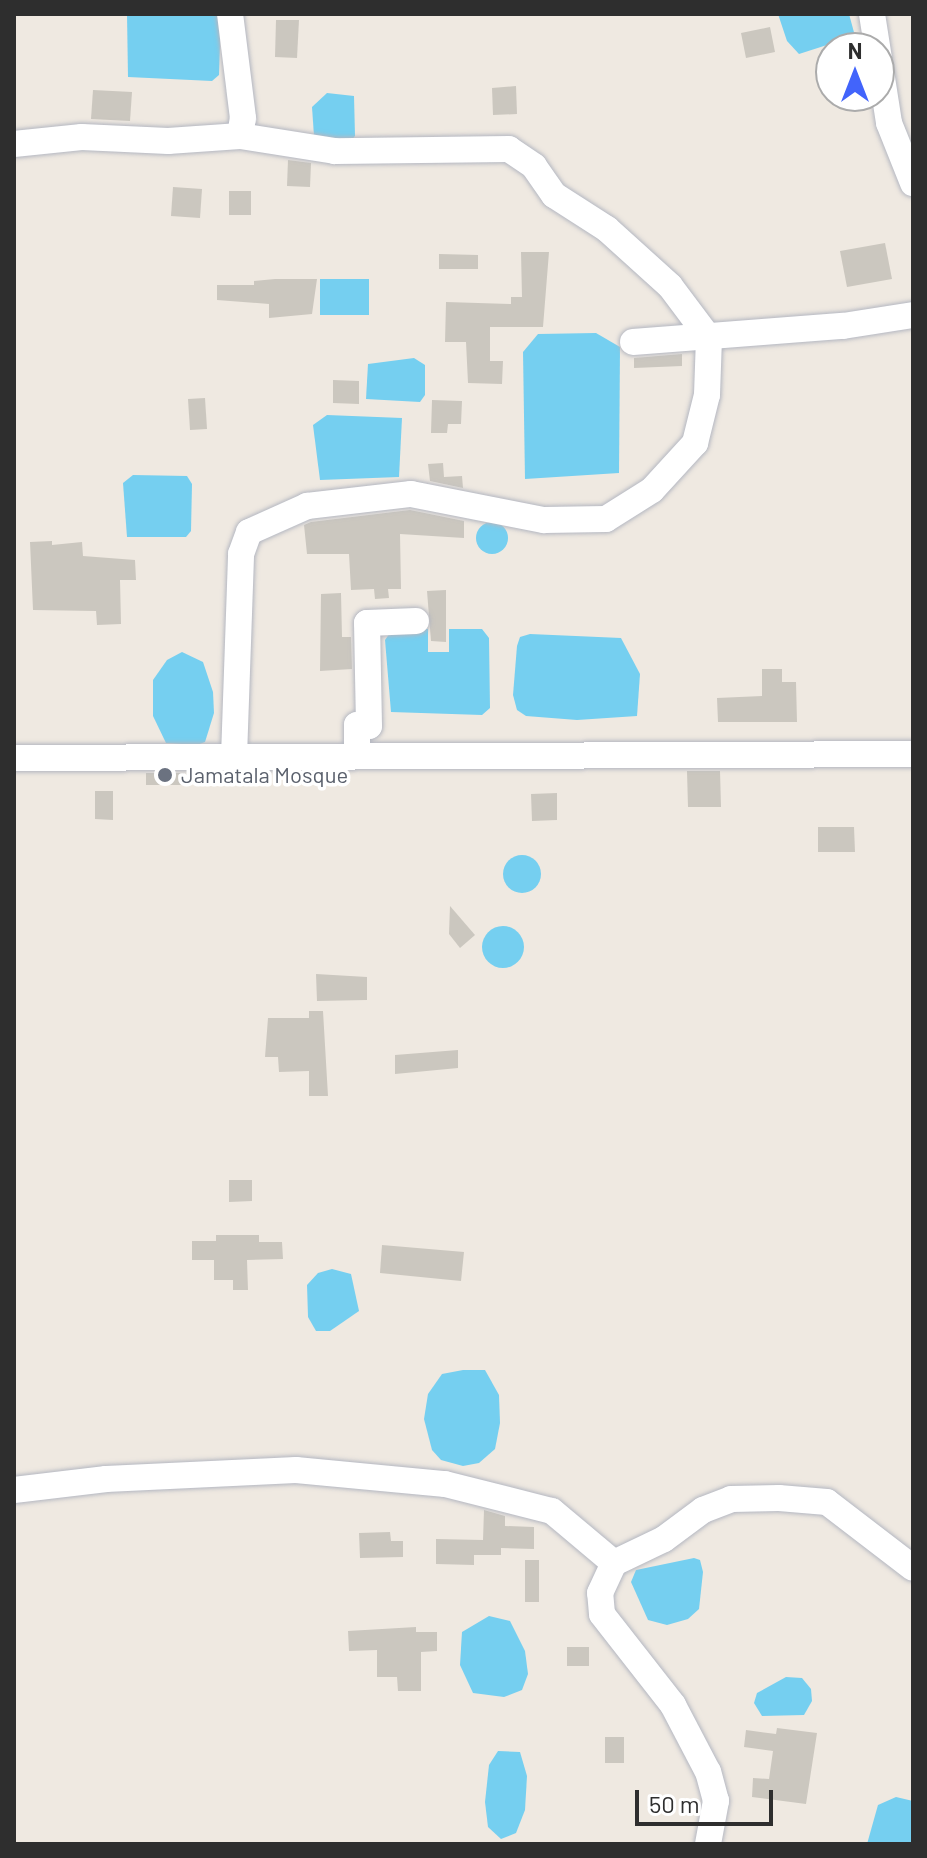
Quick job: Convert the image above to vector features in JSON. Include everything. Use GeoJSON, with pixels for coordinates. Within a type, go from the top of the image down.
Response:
{"type":"FeatureCollection","features":[{"type":"Feature","properties":{"kind":"street"},"geometry":{"type":"LineString","coordinates":[[230,14],[243,118],[240,136]]}},
{"type":"Feature","properties":{"kind":"street"},"geometry":{"type":"LineString","coordinates":[[872,14],[889,123],[913,183]]}},
{"type":"Feature","properties":{"kind":"street"},"geometry":{"type":"LineString","coordinates":[[14,144],[82,137],[168,141],[240,136],[335,151],[509,149],[534,166],[554,195],[607,229],[670,286],[709,338],[707,395],[695,443],[652,490],[606,519],[544,520],[411,494],[307,506],[249,532],[241,554],[234,757]]}},
{"type":"Feature","properties":{"kind":"street"},"geometry":{"type":"LineString","coordinates":[[633,342],[709,338],[913,315]]}},
{"type":"Feature","properties":{"kind":"street"},"geometry":{"type":"LineString","coordinates":[[357,755],[357,725],[369,726],[367,623],[416,621]]}},
{"type":"Feature","properties":{"kind":"street"},"geometry":{"type":"LineString","coordinates":[[14,758],[913,754]]}},
{"type":"Feature","properties":{"kind":"street"},"geometry":{"type":"LineString","coordinates":[[14,1490],[106,1479],[296,1470],[445,1484],[552,1511],[614,1563]]}},
{"type":"Feature","properties":{"kind":"street"},"geometry":{"type":"LineString","coordinates":[[708,1844],[716,1801],[708,1772],[673,1705],[602,1614],[600,1593],[614,1563],[731,1499],[779,1498],[827,1502],[913,1568]]}},
{"type":"Feature","properties":{"kind":"water"},"geometry":{"type":"Polygon","coordinates":[[[127,14],[221,14],[219,75],[212,81],[128,77],[127,14]]]}},
{"type":"Feature","properties":{"kind":"water"},"geometry":{"type":"Polygon","coordinates":[[[778,14],[849,14],[854,32],[815,32],[815,49],[799,54],[787,41],[778,14]]]}},
{"type":"Feature","properties":{"kind":"water"},"geometry":{"type":"Polygon","coordinates":[[[327,93],[354,96],[355,136],[349,143],[314,136],[312,107],[327,93]]]}},
{"type":"Feature","properties":{"kind":"water"},"geometry":{"type":"Polygon","coordinates":[[[320,279],[369,279],[369,315],[320,315],[320,279]]]}},
{"type":"Feature","properties":{"kind":"water"},"geometry":{"type":"Polygon","coordinates":[[[596,333],[620,347],[619,473],[525,479],[523,352],[538,334],[596,333]]]}},
{"type":"Feature","properties":{"kind":"water"},"geometry":{"type":"Polygon","coordinates":[[[414,358],[425,365],[425,395],[420,402],[366,399],[368,364],[414,358]]]}},
{"type":"Feature","properties":{"kind":"water"},"geometry":{"type":"Polygon","coordinates":[[[327,415],[402,418],[399,477],[320,480],[313,425],[327,415]]]}},
{"type":"Feature","properties":{"kind":"water"},"geometry":{"type":"Polygon","coordinates":[[[133,475],[187,476],[192,484],[191,531],[186,537],[127,537],[123,483],[133,475]]]}},
{"type":"Feature","properties":{"kind":"water"},"geometry":{"type":"Polygon","coordinates":[[[492,522],[503,527],[508,538],[503,549],[492,554],[481,549],[476,538],[481,527],[492,522]]]}},
{"type":"Feature","properties":{"kind":"water"},"geometry":{"type":"Polygon","coordinates":[[[428,629],[428,652],[449,652],[449,629],[482,629],[489,638],[490,708],[482,715],[391,712],[385,640],[392,630],[428,629]]]}},
{"type":"Feature","properties":{"kind":"water"},"geometry":{"type":"Polygon","coordinates":[[[530,634],[621,638],[640,674],[637,716],[577,720],[526,716],[517,710],[513,695],[517,646],[520,637],[530,634]]]}},
{"type":"Feature","properties":{"kind":"water"},"geometry":{"type":"Polygon","coordinates":[[[182,652],[203,662],[213,692],[214,713],[205,742],[197,745],[166,743],[153,716],[153,680],[167,660],[182,652]]]}},
{"type":"Feature","properties":{"kind":"water"},"geometry":{"type":"Polygon","coordinates":[[[522,855],[536,860],[541,874],[536,888],[522,893],[508,888],[503,874],[508,860],[522,855]]]}},
{"type":"Feature","properties":{"kind":"water"},"geometry":{"type":"Polygon","coordinates":[[[503,926],[518,932],[524,947],[518,962],[503,968],[488,962],[482,947],[488,932],[503,926]]]}},
{"type":"Feature","properties":{"kind":"water"},"geometry":{"type":"Polygon","coordinates":[[[332,1269],[351,1274],[359,1311],[330,1331],[316,1331],[308,1317],[307,1285],[318,1273],[332,1269]]]}},
{"type":"Feature","properties":{"kind":"water"},"geometry":{"type":"Polygon","coordinates":[[[485,1370],[499,1395],[500,1423],[495,1449],[479,1463],[463,1466],[441,1460],[432,1450],[424,1419],[428,1394],[442,1374],[485,1370]]]}},
{"type":"Feature","properties":{"kind":"water"},"geometry":{"type":"Polygon","coordinates":[[[694,1558],[700,1560],[703,1572],[699,1609],[688,1619],[667,1625],[648,1620],[631,1582],[636,1570],[694,1558]]]}},
{"type":"Feature","properties":{"kind":"water"},"geometry":{"type":"Polygon","coordinates":[[[489,1616],[510,1621],[525,1651],[528,1674],[522,1690],[504,1697],[473,1693],[460,1665],[462,1632],[489,1616]]]}},
{"type":"Feature","properties":{"kind":"water"},"geometry":{"type":"Polygon","coordinates":[[[786,1677],[802,1678],[811,1689],[812,1701],[804,1715],[762,1716],[754,1703],[757,1693],[786,1677]]]}},
{"type":"Feature","properties":{"kind":"water"},"geometry":{"type":"Polygon","coordinates":[[[498,1751],[520,1752],[527,1776],[525,1810],[516,1833],[501,1839],[488,1827],[485,1802],[489,1765],[498,1751]]]}},
{"type":"Feature","properties":{"kind":"water"},"geometry":{"type":"Polygon","coordinates":[[[896,1797],[913,1801],[913,1844],[867,1844],[878,1805],[896,1797]]]}},
{"type":"Feature","properties":{"kind":"building"},"geometry":{"type":"Polygon","coordinates":[[[276,20],[299,20],[297,58],[275,57],[276,20]]]}},
{"type":"Feature","properties":{"kind":"building"},"geometry":{"type":"Polygon","coordinates":[[[770,27],[775,52],[746,58],[741,33],[770,27]]]}},
{"type":"Feature","properties":{"kind":"building"},"geometry":{"type":"Polygon","coordinates":[[[516,86],[517,114],[493,115],[492,88],[516,86]]]}},
{"type":"Feature","properties":{"kind":"building"},"geometry":{"type":"Polygon","coordinates":[[[93,90],[132,92],[130,121],[91,119],[93,90]]]}},
{"type":"Feature","properties":{"kind":"building"},"geometry":{"type":"Polygon","coordinates":[[[288,160],[311,163],[310,187],[287,186],[288,160]]]}},
{"type":"Feature","properties":{"kind":"building"},"geometry":{"type":"Polygon","coordinates":[[[173,187],[202,189],[200,218],[171,216],[173,187]]]}},
{"type":"Feature","properties":{"kind":"building"},"geometry":{"type":"Polygon","coordinates":[[[229,191],[251,191],[251,215],[229,215],[229,191]]]}},
{"type":"Feature","properties":{"kind":"building"},"geometry":{"type":"Polygon","coordinates":[[[885,243],[892,279],[847,287],[840,251],[885,243]]]}},
{"type":"Feature","properties":{"kind":"building"},"geometry":{"type":"Polygon","coordinates":[[[521,252],[549,252],[543,327],[490,327],[490,361],[503,361],[502,384],[468,383],[466,342],[445,342],[446,302],[511,304],[511,297],[522,297],[521,252]]]}},
{"type":"Feature","properties":{"kind":"building"},"geometry":{"type":"Polygon","coordinates":[[[439,254],[478,255],[478,269],[439,269],[439,254]]]}},
{"type":"Feature","properties":{"kind":"building"},"geometry":{"type":"Polygon","coordinates":[[[317,279],[312,314],[269,318],[269,304],[217,300],[217,285],[254,285],[254,281],[317,279]]]}},
{"type":"Feature","properties":{"kind":"building"},"geometry":{"type":"Polygon","coordinates":[[[682,354],[682,366],[634,368],[634,358],[682,354]]]}},
{"type":"Feature","properties":{"kind":"building"},"geometry":{"type":"Polygon","coordinates":[[[333,380],[359,381],[359,404],[333,403],[333,380]]]}},
{"type":"Feature","properties":{"kind":"building"},"geometry":{"type":"Polygon","coordinates":[[[205,398],[207,429],[190,430],[188,399],[205,398]]]}},
{"type":"Feature","properties":{"kind":"building"},"geometry":{"type":"Polygon","coordinates":[[[432,400],[462,401],[461,424],[448,424],[447,433],[431,433],[432,400]]]}},
{"type":"Feature","properties":{"kind":"building"},"geometry":{"type":"Polygon","coordinates":[[[443,463],[444,477],[462,476],[463,488],[430,481],[428,464],[443,463]]]}},
{"type":"Feature","properties":{"kind":"building"},"geometry":{"type":"Polygon","coordinates":[[[410,510],[464,521],[464,538],[400,534],[401,589],[388,589],[389,598],[375,599],[374,589],[351,590],[349,554],[307,554],[304,525],[311,522],[410,510]]]}},
{"type":"Feature","properties":{"kind":"building"},"geometry":{"type":"Polygon","coordinates":[[[52,541],[52,545],[82,542],[83,556],[135,560],[136,580],[120,580],[121,624],[97,625],[96,611],[33,610],[30,542],[52,541]]]}},
{"type":"Feature","properties":{"kind":"building"},"geometry":{"type":"Polygon","coordinates":[[[446,590],[446,642],[431,641],[427,591],[446,590]]]}},
{"type":"Feature","properties":{"kind":"building"},"geometry":{"type":"Polygon","coordinates":[[[341,593],[342,637],[351,637],[352,669],[320,671],[321,594],[341,593]]]}},
{"type":"Feature","properties":{"kind":"building"},"geometry":{"type":"Polygon","coordinates":[[[762,669],[782,669],[782,682],[796,682],[797,722],[718,722],[717,698],[762,696],[762,669]]]}},
{"type":"Feature","properties":{"kind":"building"},"geometry":{"type":"Polygon","coordinates":[[[687,771],[720,771],[721,807],[688,807],[687,771]]]}},
{"type":"Feature","properties":{"kind":"building"},"geometry":{"type":"Polygon","coordinates":[[[146,773],[184,773],[184,785],[146,785],[146,773]]]}},
{"type":"Feature","properties":{"kind":"building"},"geometry":{"type":"Polygon","coordinates":[[[95,791],[113,791],[113,820],[95,819],[95,791]]]}},
{"type":"Feature","properties":{"kind":"building"},"geometry":{"type":"Polygon","coordinates":[[[557,793],[557,820],[532,821],[531,794],[557,793]]]}},
{"type":"Feature","properties":{"kind":"building"},"geometry":{"type":"Polygon","coordinates":[[[818,827],[854,827],[855,852],[818,852],[818,827]]]}},
{"type":"Feature","properties":{"kind":"building"},"geometry":{"type":"Polygon","coordinates":[[[450,906],[475,935],[460,948],[449,934],[450,906]]]}},
{"type":"Feature","properties":{"kind":"building"},"geometry":{"type":"Polygon","coordinates":[[[316,974],[367,977],[367,1000],[317,1001],[316,974]]]}},
{"type":"Feature","properties":{"kind":"building"},"geometry":{"type":"Polygon","coordinates":[[[309,1011],[323,1011],[328,1096],[309,1096],[309,1071],[279,1072],[278,1057],[265,1057],[268,1018],[309,1018],[309,1011]]]}},
{"type":"Feature","properties":{"kind":"building"},"geometry":{"type":"Polygon","coordinates":[[[458,1050],[458,1068],[395,1074],[395,1055],[458,1050]]]}},
{"type":"Feature","properties":{"kind":"building"},"geometry":{"type":"Polygon","coordinates":[[[229,1180],[252,1180],[252,1201],[229,1202],[229,1180]]]}},
{"type":"Feature","properties":{"kind":"building"},"geometry":{"type":"Polygon","coordinates":[[[216,1235],[259,1235],[259,1242],[282,1242],[283,1259],[247,1260],[248,1290],[233,1290],[233,1280],[214,1280],[214,1260],[192,1260],[192,1241],[216,1241],[216,1235]]]}},
{"type":"Feature","properties":{"kind":"building"},"geometry":{"type":"Polygon","coordinates":[[[382,1245],[464,1252],[461,1281],[380,1273],[382,1245]]]}},
{"type":"Feature","properties":{"kind":"building"},"geometry":{"type":"Polygon","coordinates":[[[484,1510],[505,1516],[505,1526],[534,1527],[534,1549],[501,1548],[501,1555],[474,1555],[474,1565],[436,1564],[436,1539],[483,1540],[484,1510]]]}},
{"type":"Feature","properties":{"kind":"building"},"geometry":{"type":"Polygon","coordinates":[[[390,1532],[391,1541],[403,1541],[403,1557],[360,1558],[359,1533],[390,1532]]]}},
{"type":"Feature","properties":{"kind":"building"},"geometry":{"type":"Polygon","coordinates":[[[525,1560],[539,1560],[539,1602],[525,1602],[525,1560]]]}},
{"type":"Feature","properties":{"kind":"building"},"geometry":{"type":"Polygon","coordinates":[[[416,1627],[416,1632],[437,1632],[437,1651],[421,1652],[421,1691],[398,1691],[397,1677],[377,1677],[377,1650],[349,1651],[348,1631],[416,1627]]]}},
{"type":"Feature","properties":{"kind":"building"},"geometry":{"type":"Polygon","coordinates":[[[567,1647],[589,1647],[589,1666],[567,1666],[567,1647]]]}},
{"type":"Feature","properties":{"kind":"building"},"geometry":{"type":"Polygon","coordinates":[[[777,1728],[817,1733],[806,1804],[752,1797],[753,1778],[769,1779],[773,1751],[744,1747],[746,1730],[776,1734],[777,1728]]]}},
{"type":"Feature","properties":{"kind":"building"},"geometry":{"type":"Polygon","coordinates":[[[605,1737],[624,1737],[624,1763],[605,1763],[605,1737]]]}},
{"type":"Feature","properties":{"kind":"place","name":"Jamatala Mosque"},"geometry":{"type":"Point","coordinates":[165,775]}}]}
